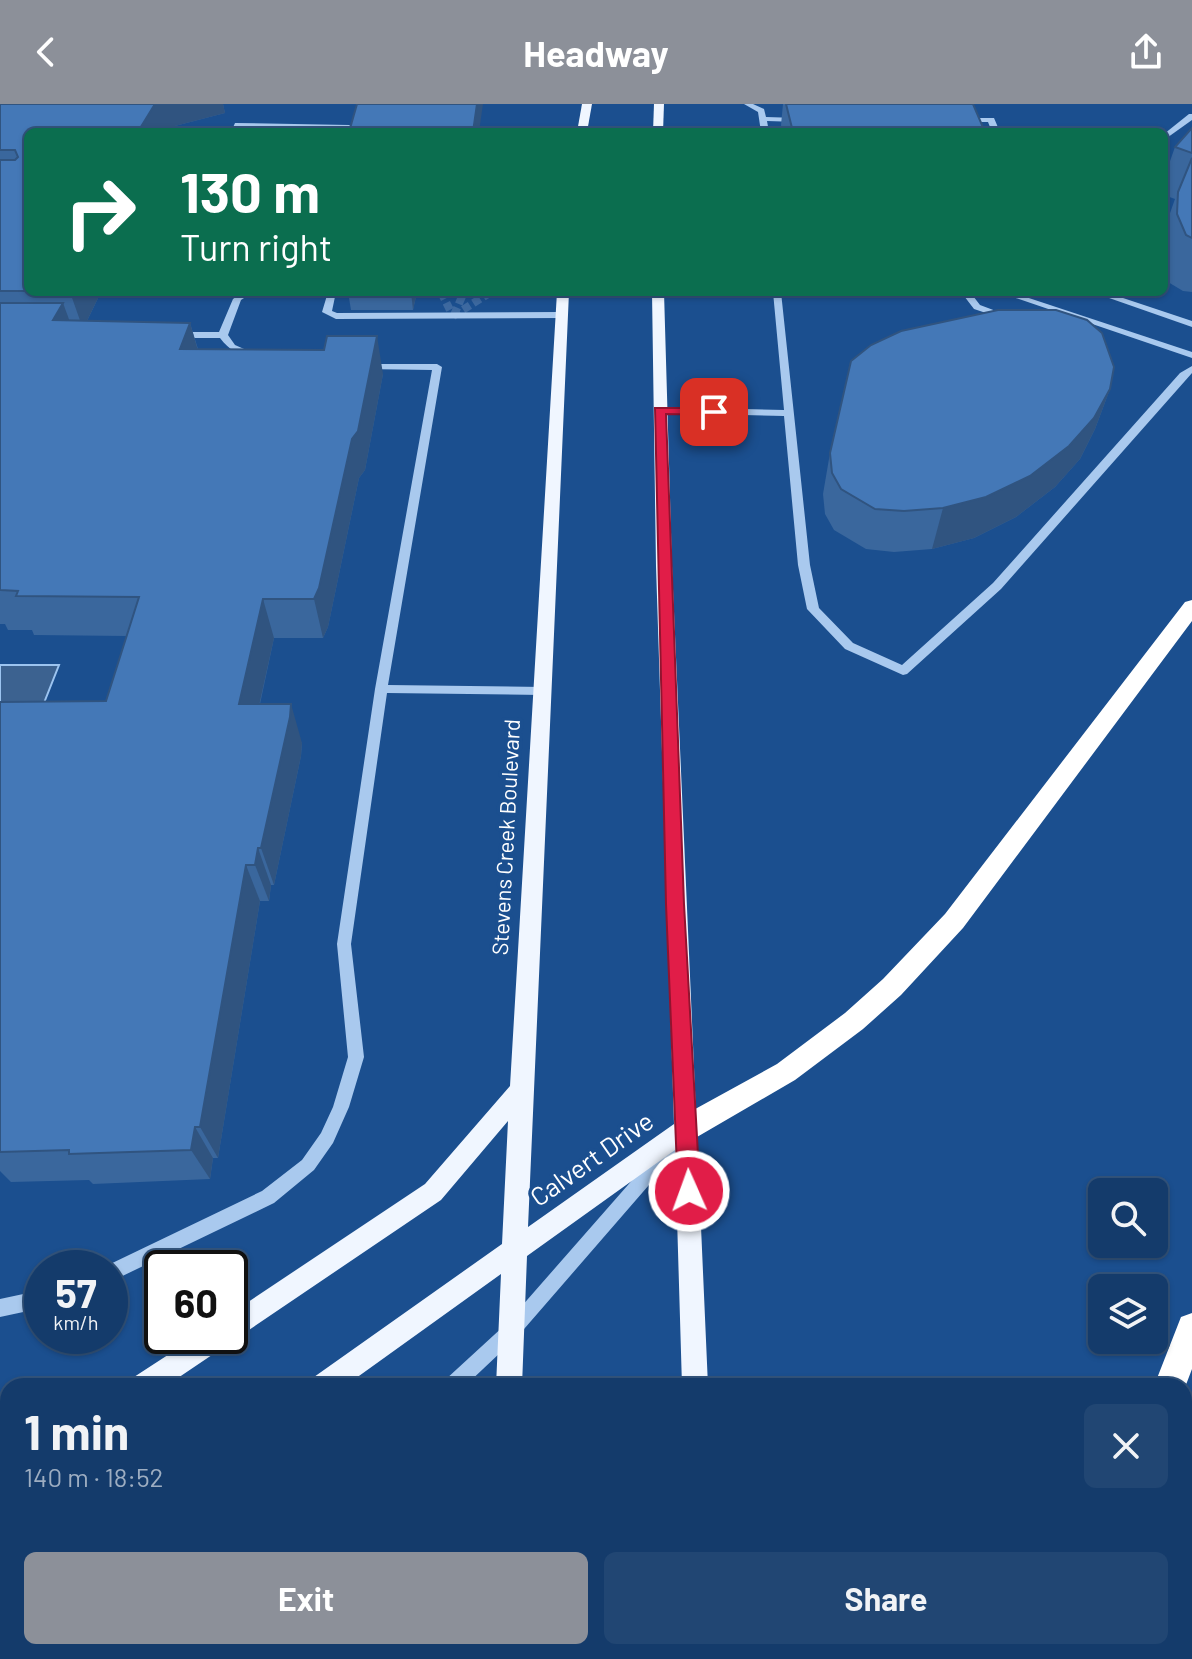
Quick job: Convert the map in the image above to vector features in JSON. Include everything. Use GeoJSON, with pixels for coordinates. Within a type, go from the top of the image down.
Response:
{"type":"FeatureCollection","features":[{"type":"Feature","properties":{"kind":"highway"},"geometry":{"type":"LineString","coordinates":[[687,1128],[786,1072],[854,1021],[892,987],[954,921],[1192,607]]}},
{"type":"Feature","properties":{"kind":"highway"},"geometry":{"type":"LineString","coordinates":[[1173,1378],[1192,1328]]}},
{"type":"Feature","properties":{"kind":"main road"},"geometry":{"type":"LineString","coordinates":[[583,128],[587,104]]}},
{"type":"Feature","properties":{"kind":"main road"},"geometry":{"type":"LineString","coordinates":[[658,128],[659,104]]}},
{"type":"Feature","properties":{"kind":"main road","name":"Stevens Creek Boulevard"},"geometry":{"type":"LineString","coordinates":[[509,1378],[563,296]]}},
{"type":"Feature","properties":{"kind":"main road"},"geometry":{"type":"LineString","coordinates":[[658,296],[675,904],[687,1128],[695,1378]]}},
{"type":"Feature","properties":{"kind":"main road"},"geometry":{"type":"LineString","coordinates":[[248,1317],[433,1192],[522,1088]]}},
{"type":"Feature","properties":{"kind":"main road","name":"Calvert Drive"},"geometry":{"type":"LineString","coordinates":[[334,1378],[687,1128]]}},
{"type":"Feature","properties":{"kind":"main road"},"geometry":{"type":"LineString","coordinates":[[155,1378],[192,1354]]}},
{"type":"Feature","properties":{"kind":"street"},"geometry":{"type":"LineString","coordinates":[[748,104],[761,111],[764,128]]}},
{"type":"Feature","properties":{"kind":"street"},"geometry":{"type":"LineString","coordinates":[[1168,135],[1192,116]]}},
{"type":"Feature","properties":{"kind":"street"},"geometry":{"type":"LineString","coordinates":[[763,119],[803,120]]}},
{"type":"Feature","properties":{"kind":"street"},"geometry":{"type":"LineString","coordinates":[[945,120],[991,120],[994,128]]}},
{"type":"Feature","properties":{"kind":"street"},"geometry":{"type":"LineString","coordinates":[[237,128],[238,125],[349,127]]}},
{"type":"Feature","properties":{"kind":"street"},"geometry":{"type":"LineString","coordinates":[[223,335],[235,296]]}},
{"type":"Feature","properties":{"kind":"street"},"geometry":{"type":"LineString","coordinates":[[331,296],[327,312],[336,316],[562,315]]}},
{"type":"Feature","properties":{"kind":"street"},"geometry":{"type":"LineString","coordinates":[[777,296],[804,565],[813,609],[849,646],[903,671],[997,586],[1183,375],[1192,369]]}},
{"type":"Feature","properties":{"kind":"street"},"geometry":{"type":"LineString","coordinates":[[968,296],[977,307],[1016,320]]}},
{"type":"Feature","properties":{"kind":"street"},"geometry":{"type":"LineString","coordinates":[[1014,296],[1192,355]]}},
{"type":"Feature","properties":{"kind":"street"},"geometry":{"type":"LineString","coordinates":[[1108,296],[1192,324]]}},
{"type":"Feature","properties":{"kind":"street"},"geometry":{"type":"LineString","coordinates":[[168,335],[223,335]]}},
{"type":"Feature","properties":{"kind":"street"},"geometry":{"type":"LineString","coordinates":[[223,335],[232,347],[269,361]]}},
{"type":"Feature","properties":{"kind":"street"},"geometry":{"type":"LineString","coordinates":[[128,1264],[268,1197],[308,1165],[327,1138],[341,1107],[356,1057],[344,944],[381,689],[437,367],[358,366]]}},
{"type":"Feature","properties":{"kind":"street"},"geometry":{"type":"LineString","coordinates":[[660,410],[788,413]]}},
{"type":"Feature","properties":{"kind":"street"},"geometry":{"type":"LineString","coordinates":[[381,689],[543,691]]}},
{"type":"Feature","properties":{"kind":"street","name":"Calvert Drive"},"geometry":{"type":"LineString","coordinates":[[460,1378],[512,1330],[687,1128]]}},
{"type":"Feature","properties":{"kind":"street"},"geometry":{"type":"LineString","coordinates":[[0,1308],[24,1303]]}},
{"type":"Feature","properties":{"kind":"water"},"geometry":{"type":"Polygon","coordinates":[[[0,665],[59,665],[40,713],[0,707],[0,665]]]}},
{"type":"Feature","properties":{"kind":"building"},"geometry":{"type":"Polygon","coordinates":[[[0,104],[155,104],[140,128],[24,128],[24,291],[0,291],[0,160],[15,160],[18,157],[15,150],[0,150],[0,104]]]}},
{"type":"Feature","properties":{"kind":"building"},"geometry":{"type":"Polygon","coordinates":[[[357,104],[477,104],[474,128],[350,128],[357,104]]]}},
{"type":"Feature","properties":{"kind":"building"},"geometry":{"type":"Polygon","coordinates":[[[786,104],[973,104],[983,128],[792,128],[786,104]]]}},
{"type":"Feature","properties":{"kind":"building"},"geometry":{"type":"Polygon","coordinates":[[[1192,128],[1192,153],[1175,147],[1192,128]]]}},
{"type":"Feature","properties":{"kind":"building"},"geometry":{"type":"Polygon","coordinates":[[[1192,158],[1192,238],[1186,235],[1177,214],[1178,192],[1192,158]]]}},
{"type":"Feature","properties":{"kind":"building"},"geometry":{"type":"Polygon","coordinates":[[[0,303],[63,303],[53,320],[190,323],[180,349],[324,350],[327,336],[377,336],[358,431],[352,439],[319,588],[314,599],[263,599],[239,704],[291,704],[290,717],[261,848],[258,848],[255,865],[246,865],[200,1127],[195,1127],[191,1150],[69,1154],[69,1150],[0,1152],[0,702],[106,701],[139,597],[16,596],[18,591],[0,590],[0,303]]]}},
{"type":"Feature","properties":{"kind":"building"},"geometry":{"type":"Polygon","coordinates":[[[998,310],[1056,310],[1087,320],[1102,333],[1114,367],[1110,389],[1094,418],[1069,446],[1030,476],[986,497],[943,508],[904,511],[875,509],[841,489],[832,473],[830,453],[851,361],[871,345],[901,331],[998,310]]]}},
{"type":"Feature","properties":{"kind":"tunnel"},"geometry":{"type":"LineString","coordinates":[[443,296],[453,316],[485,296]]}},
{"type":"Feature","properties":{"kind":"tunnel"},"geometry":{"type":"LineString","coordinates":[[454,315],[462,296]]}},
{"type":"Feature","properties":{"kind":"route"},"geometry":{"type":"LineString","coordinates":[[689,1191],[675,904],[660,410],[714,412]]}}]}
